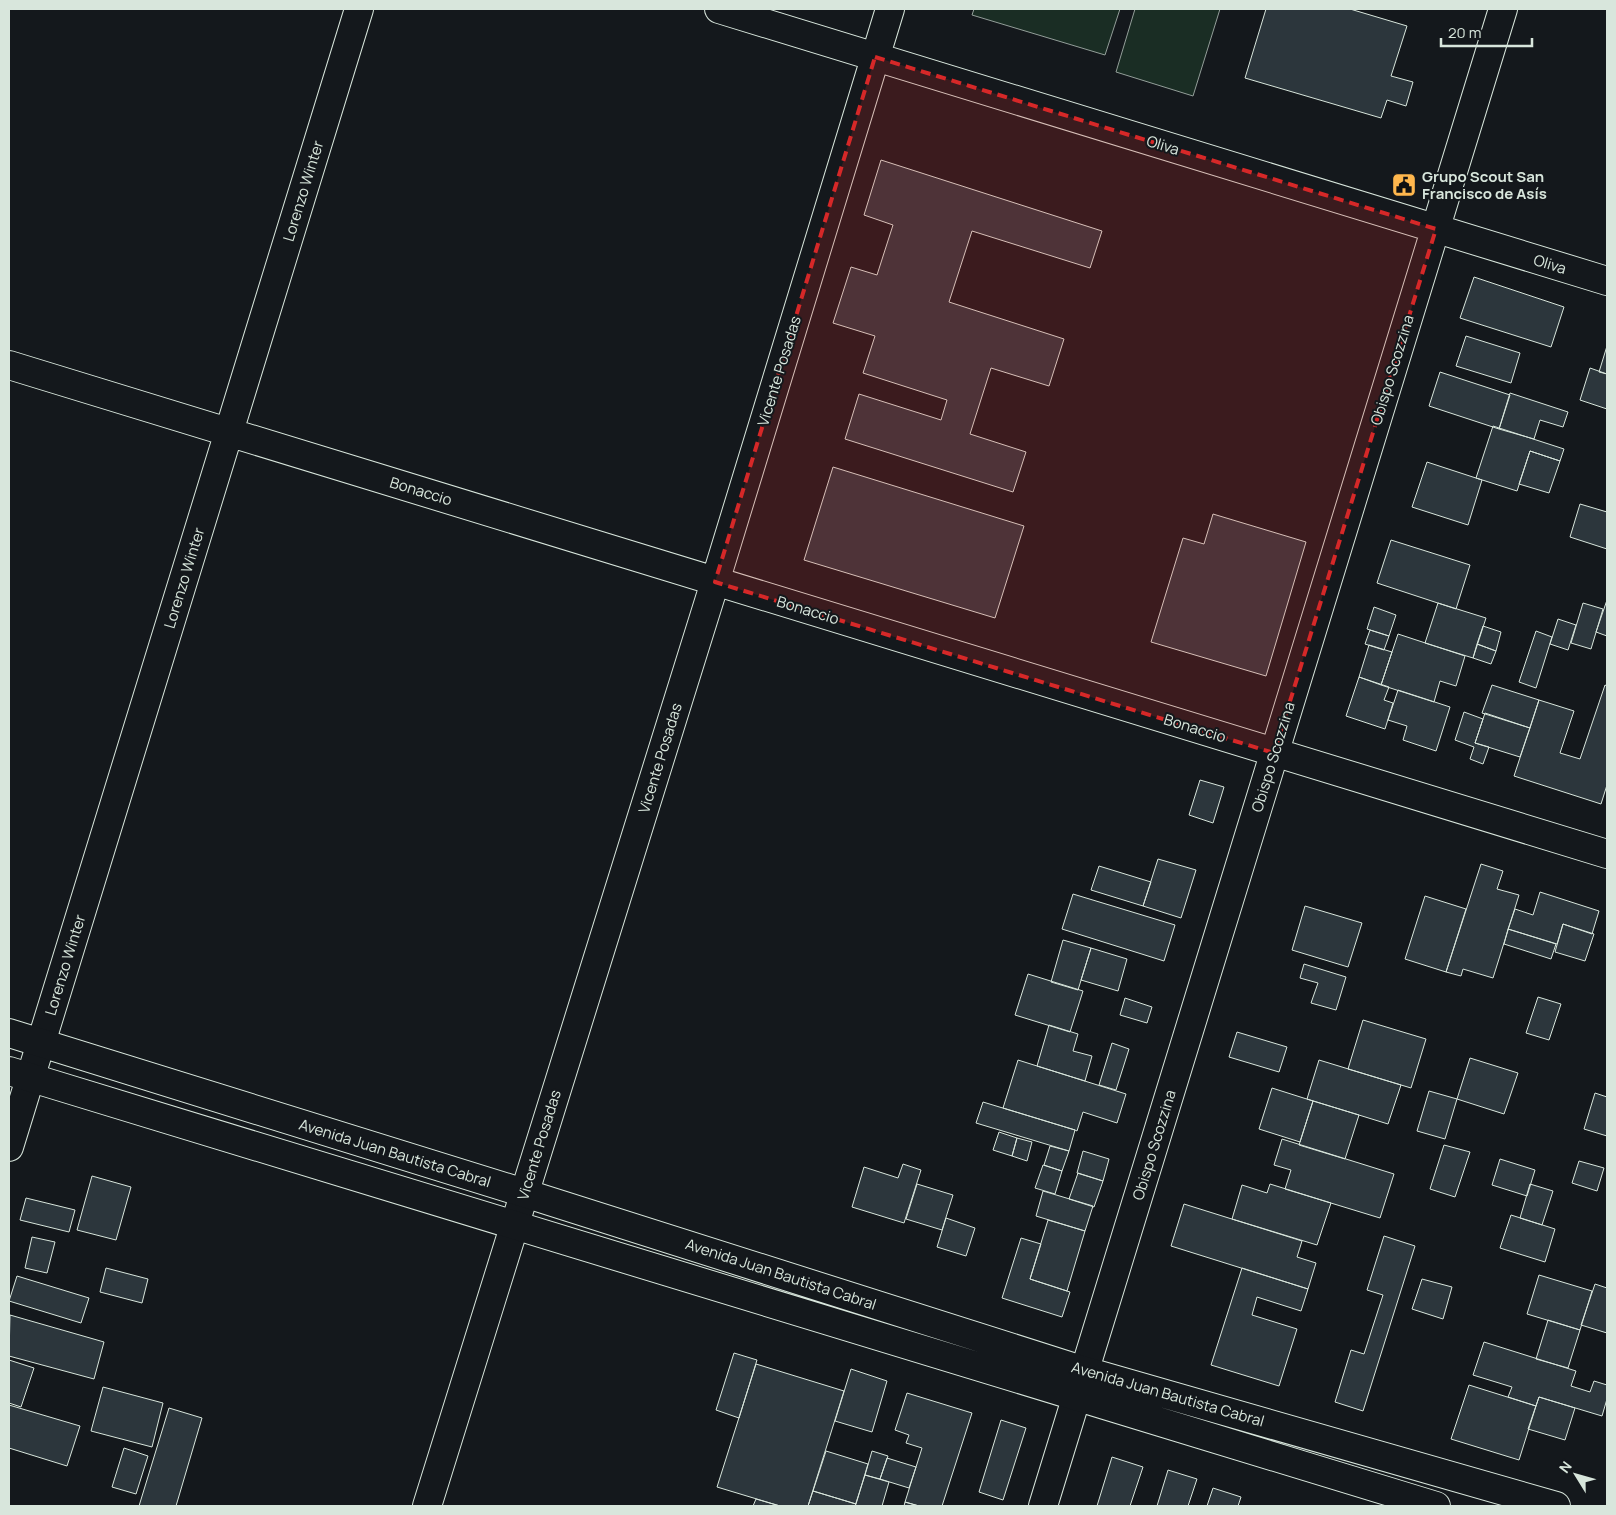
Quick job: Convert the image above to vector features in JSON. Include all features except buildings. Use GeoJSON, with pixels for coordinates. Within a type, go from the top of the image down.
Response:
{"type":"FeatureCollection","features":[{"type":"Feature","properties":{"kind":"street","name":"Lorenzo Winter"},"geometry":{"type":"LineString","coordinates":[[9,1147],[20,1074],[42,1043],[359,9]]}},
{"type":"Feature","properties":{"kind":"street","name":"Oliva"},"geometry":{"type":"LineString","coordinates":[[719,9],[1607,282]]}},
{"type":"Feature","properties":{"kind":"street","name":"Vicente Posadas"},"geometry":{"type":"LineString","coordinates":[[427,1506],[715,582],[890,9]]}},
{"type":"Feature","properties":{"kind":"street","name":"Obispo Scozzina"},"geometry":{"type":"LineString","coordinates":[[1043,1506],[1504,9]]}},
{"type":"Feature","properties":{"kind":"street","name":"Bonaccio"},"geometry":{"type":"LineString","coordinates":[[9,365],[1607,854]]}},
{"type":"Feature","properties":{"kind":"street","name":"Avenida Juan Bautista Cabral"},"geometry":{"type":"LineString","coordinates":[[9,1033],[524,1193],[1085,1371],[1556,1506]]}},
{"type":"Feature","properties":{"kind":"street","name":"Avenida Juan Bautista Cabral"},"geometry":{"type":"LineString","coordinates":[[20,1074],[1436,1506]]}},
{"type":"Feature","properties":{"kind":"highlighted area"},"geometry":{"type":"Polygon","coordinates":[[[875,57],[1436,229],[1274,753],[715,582],[875,57]]]}},
{"type":"Feature","properties":{"kind":"green space"},"geometry":{"type":"Polygon","coordinates":[[[974,9],[1120,9],[1105,55],[972,15],[974,9]]]}},
{"type":"Feature","properties":{"kind":"green space"},"geometry":{"type":"Polygon","coordinates":[[[1135,9],[1220,9],[1193,96],[1116,72],[1135,9]]]}},
{"type":"Feature","properties":{"kind":"place","name":"Grupo Scout San Francisco de Asís"},"geometry":{"type":"Point","coordinates":[1404,185]}}]}
